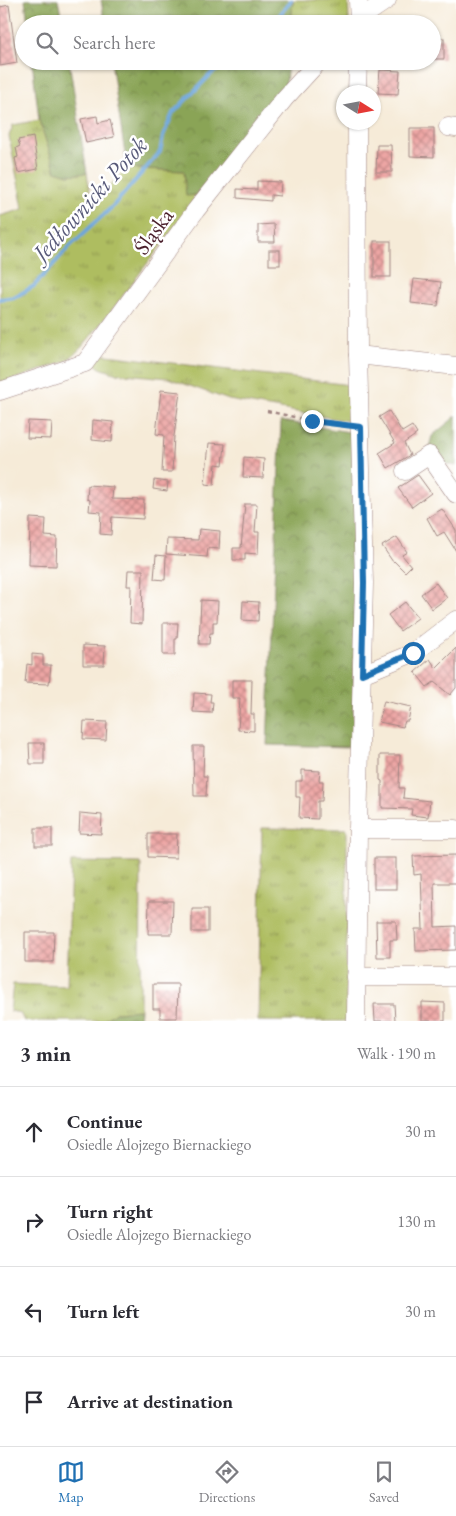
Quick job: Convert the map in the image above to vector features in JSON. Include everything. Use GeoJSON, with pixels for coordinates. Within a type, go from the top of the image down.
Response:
{"type":"FeatureCollection","features":[{"type":"Feature","properties":{"kind":"street"},"geometry":{"type":"LineString","coordinates":[[357,15],[358,0]]}},
{"type":"Feature","properties":{"kind":"street"},"geometry":{"type":"LineString","coordinates":[[367,15],[387,0]]}},
{"type":"Feature","properties":{"kind":"street","name":"Śląska"},"geometry":{"type":"LineString","coordinates":[[0,391],[85,363],[196,210],[285,98],[311,70]]}},
{"type":"Feature","properties":{"kind":"street"},"geometry":{"type":"LineString","coordinates":[[357,85],[358,70]]}},
{"type":"Feature","properties":{"kind":"street"},"geometry":{"type":"LineString","coordinates":[[356,1021],[358,829],[364,583],[358,355],[357,130]]}},
{"type":"Feature","properties":{"kind":"street"},"geometry":{"type":"LineString","coordinates":[[358,355],[456,366]]}},
{"type":"Feature","properties":{"kind":"street"},"geometry":{"type":"LineString","coordinates":[[406,471],[429,455],[456,494]]}},
{"type":"Feature","properties":{"kind":"street"},"geometry":{"type":"LineString","coordinates":[[362,674],[413,653],[456,620]]}},
{"type":"Feature","properties":{"kind":"street"},"geometry":{"type":"LineString","coordinates":[[358,829],[456,829]]}},
{"type":"Feature","properties":{"kind":"street"},"geometry":{"type":"LineString","coordinates":[[356,977],[456,977]]}},
{"type":"Feature","properties":{"kind":"path"},"geometry":{"type":"LineString","coordinates":[[267,411],[312,421],[361,427]]}},
{"type":"Feature","properties":{"kind":"green space"},"geometry":{"type":"Polygon","coordinates":[[[25,0],[58,0],[61,15],[27,15],[25,0]]]}},
{"type":"Feature","properties":{"kind":"green space"},"geometry":{"type":"Polygon","coordinates":[[[101,0],[293,0],[292,15],[104,15],[101,0]]]}},
{"type":"Feature","properties":{"kind":"green space"},"geometry":{"type":"Polygon","coordinates":[[[293,0],[348,0],[349,15],[292,15],[293,0]]]}},
{"type":"Feature","properties":{"kind":"green space"},"geometry":{"type":"Polygon","coordinates":[[[33,70],[70,70],[87,173],[69,175],[56,171],[39,120],[33,70]]]}},
{"type":"Feature","properties":{"kind":"green space"},"geometry":{"type":"Polygon","coordinates":[[[112,70],[287,70],[286,84],[199,195],[186,196],[184,171],[127,168],[112,70]]]}},
{"type":"Feature","properties":{"kind":"green space"},"geometry":{"type":"Polygon","coordinates":[[[39,120],[56,171],[69,175],[87,173],[92,205],[127,168],[184,171],[199,195],[82,347],[67,361],[0,384],[0,216],[23,209],[9,136],[13,125],[39,120]]]}},
{"type":"Feature","properties":{"kind":"green space"},"geometry":{"type":"Polygon","coordinates":[[[99,354],[350,385],[354,422],[229,400],[168,378],[114,373],[95,364],[95,356],[99,354]]]}},
{"type":"Feature","properties":{"kind":"green space"},"geometry":{"type":"Polygon","coordinates":[[[456,416],[456,466],[440,462],[429,447],[432,436],[456,416]]]}},
{"type":"Feature","properties":{"kind":"green space"},"geometry":{"type":"Polygon","coordinates":[[[281,421],[356,433],[353,747],[267,745],[281,421]]]}},
{"type":"Feature","properties":{"kind":"green space"},"geometry":{"type":"Polygon","coordinates":[[[262,828],[347,829],[346,1021],[258,1021],[262,828]]]}},
{"type":"Feature","properties":{"kind":"green space"},"geometry":{"type":"Polygon","coordinates":[[[71,862],[141,863],[140,1010],[116,1012],[102,1021],[24,1021],[20,1013],[10,1011],[13,984],[67,986],[71,862]]]}},
{"type":"Feature","properties":{"kind":"green space"},"geometry":{"type":"Polygon","coordinates":[[[140,1010],[139,1021],[102,1021],[116,1012],[140,1010]]]}},
{"type":"Feature","properties":{"kind":"building"},"geometry":{"type":"Polygon","coordinates":[[[9,5],[15,48],[15,63],[0,66],[0,7],[9,5]]]}},
{"type":"Feature","properties":{"kind":"building"},"geometry":{"type":"Polygon","coordinates":[[[441,38],[444,38],[444,59],[441,59],[441,38]]]}},
{"type":"Feature","properties":{"kind":"building"},"geometry":{"type":"Polygon","coordinates":[[[380,70],[400,71],[398,94],[381,93],[381,85],[379,85],[380,70]]]}},
{"type":"Feature","properties":{"kind":"building"},"geometry":{"type":"Polygon","coordinates":[[[97,116],[98,123],[110,120],[114,137],[86,143],[81,119],[97,116]]]}},
{"type":"Feature","properties":{"kind":"building"},"geometry":{"type":"Polygon","coordinates":[[[410,128],[434,128],[434,157],[410,156],[410,128]]]}},
{"type":"Feature","properties":{"kind":"building"},"geometry":{"type":"Polygon","coordinates":[[[33,137],[38,169],[18,173],[15,158],[18,157],[16,148],[20,146],[18,140],[33,137]]]}},
{"type":"Feature","properties":{"kind":"building"},"geometry":{"type":"Polygon","coordinates":[[[377,145],[391,145],[392,172],[376,172],[377,145]]]}},
{"type":"Feature","properties":{"kind":"building"},"geometry":{"type":"Polygon","coordinates":[[[257,181],[281,182],[280,196],[271,195],[271,201],[237,198],[237,189],[257,190],[257,181]]]}},
{"type":"Feature","properties":{"kind":"building"},"geometry":{"type":"Polygon","coordinates":[[[274,224],[275,242],[258,242],[258,225],[274,224]]]}},
{"type":"Feature","properties":{"kind":"building"},"geometry":{"type":"Polygon","coordinates":[[[374,241],[391,241],[391,277],[374,277],[374,241]]]}},
{"type":"Feature","properties":{"kind":"building"},"geometry":{"type":"Polygon","coordinates":[[[269,250],[280,250],[280,265],[269,265],[269,250]]]}},
{"type":"Feature","properties":{"kind":"building"},"geometry":{"type":"Polygon","coordinates":[[[414,279],[441,282],[438,306],[411,303],[414,279]]]}},
{"type":"Feature","properties":{"kind":"building"},"geometry":{"type":"Polygon","coordinates":[[[161,390],[180,392],[174,436],[172,472],[162,472],[164,435],[156,434],[161,390]]]}},
{"type":"Feature","properties":{"kind":"building"},"geometry":{"type":"Polygon","coordinates":[[[389,411],[402,432],[412,426],[417,434],[404,443],[410,455],[388,468],[379,453],[395,443],[379,417],[389,411]]]}},
{"type":"Feature","properties":{"kind":"building"},"geometry":{"type":"Polygon","coordinates":[[[93,420],[113,422],[112,442],[92,440],[93,420]]]}},
{"type":"Feature","properties":{"kind":"building"},"geometry":{"type":"Polygon","coordinates":[[[28,421],[52,422],[51,439],[27,438],[28,421]]]}},
{"type":"Feature","properties":{"kind":"building"},"geometry":{"type":"Polygon","coordinates":[[[209,443],[225,444],[223,465],[216,464],[214,485],[205,484],[209,443]]]}},
{"type":"Feature","properties":{"kind":"building"},"geometry":{"type":"Polygon","coordinates":[[[244,457],[264,459],[263,478],[243,477],[244,457]]]}},
{"type":"Feature","properties":{"kind":"building"},"geometry":{"type":"Polygon","coordinates":[[[418,475],[431,493],[412,507],[398,488],[418,475]]]}},
{"type":"Feature","properties":{"kind":"building"},"geometry":{"type":"Polygon","coordinates":[[[154,480],[168,482],[167,491],[153,489],[154,480]]]}},
{"type":"Feature","properties":{"kind":"building"},"geometry":{"type":"Polygon","coordinates":[[[88,485],[113,487],[112,499],[144,500],[143,519],[112,517],[111,535],[100,534],[101,512],[89,511],[90,500],[87,499],[88,485]]]}},
{"type":"Feature","properties":{"kind":"building"},"geometry":{"type":"Polygon","coordinates":[[[245,504],[257,504],[255,532],[259,532],[258,554],[245,553],[245,560],[233,560],[233,548],[241,548],[245,504]]]}},
{"type":"Feature","properties":{"kind":"building"},"geometry":{"type":"Polygon","coordinates":[[[442,509],[456,530],[456,551],[444,532],[437,536],[427,518],[442,509]]]}},
{"type":"Feature","properties":{"kind":"building"},"geometry":{"type":"Polygon","coordinates":[[[30,518],[46,519],[45,536],[57,537],[56,566],[29,565],[30,518]]]}},
{"type":"Feature","properties":{"kind":"building"},"geometry":{"type":"Polygon","coordinates":[[[199,529],[220,531],[219,549],[208,548],[207,557],[166,554],[167,539],[198,540],[199,529]]]}},
{"type":"Feature","properties":{"kind":"building"},"geometry":{"type":"Polygon","coordinates":[[[397,537],[407,552],[402,555],[411,566],[405,572],[393,562],[382,546],[397,537]]]}},
{"type":"Feature","properties":{"kind":"building"},"geometry":{"type":"Polygon","coordinates":[[[156,555],[166,556],[165,580],[154,579],[156,555]]]}},
{"type":"Feature","properties":{"kind":"building"},"geometry":{"type":"Polygon","coordinates":[[[128,570],[143,570],[142,624],[130,623],[131,586],[127,586],[128,570]]]}},
{"type":"Feature","properties":{"kind":"building"},"geometry":{"type":"Polygon","coordinates":[[[436,583],[447,598],[432,609],[421,594],[436,583]]]}},
{"type":"Feature","properties":{"kind":"building"},"geometry":{"type":"Polygon","coordinates":[[[201,600],[218,601],[217,622],[213,622],[213,633],[210,633],[209,644],[199,644],[201,600]]]}},
{"type":"Feature","properties":{"kind":"building"},"geometry":{"type":"Polygon","coordinates":[[[243,601],[259,602],[258,621],[242,620],[243,601]]]}},
{"type":"Feature","properties":{"kind":"building"},"geometry":{"type":"Polygon","coordinates":[[[405,602],[418,618],[400,631],[388,615],[405,602]]]}},
{"type":"Feature","properties":{"kind":"building"},"geometry":{"type":"Polygon","coordinates":[[[163,623],[178,623],[175,655],[163,655],[163,623]]]}},
{"type":"Feature","properties":{"kind":"building"},"geometry":{"type":"Polygon","coordinates":[[[83,645],[105,646],[104,665],[83,665],[83,645]]]}},
{"type":"Feature","properties":{"kind":"building"},"geometry":{"type":"Polygon","coordinates":[[[456,648],[456,688],[450,695],[434,682],[427,687],[415,672],[430,659],[436,668],[456,648]]]}},
{"type":"Feature","properties":{"kind":"building"},"geometry":{"type":"Polygon","coordinates":[[[32,654],[43,655],[43,665],[51,665],[49,684],[25,683],[27,664],[32,665],[32,654]]]}},
{"type":"Feature","properties":{"kind":"building"},"geometry":{"type":"Polygon","coordinates":[[[232,680],[252,680],[251,714],[254,714],[254,731],[238,730],[240,698],[232,698],[232,680]]]}},
{"type":"Feature","properties":{"kind":"building"},"geometry":{"type":"Polygon","coordinates":[[[194,693],[211,694],[210,702],[213,702],[212,713],[193,712],[194,693]]]}},
{"type":"Feature","properties":{"kind":"building"},"geometry":{"type":"Polygon","coordinates":[[[384,701],[411,707],[408,721],[405,721],[403,727],[379,722],[384,701]]]}},
{"type":"Feature","properties":{"kind":"building"},"geometry":{"type":"Polygon","coordinates":[[[84,721],[107,722],[106,740],[83,739],[84,721]]]}},
{"type":"Feature","properties":{"kind":"building"},"geometry":{"type":"Polygon","coordinates":[[[29,743],[44,743],[44,764],[30,764],[29,743]]]}},
{"type":"Feature","properties":{"kind":"building"},"geometry":{"type":"Polygon","coordinates":[[[193,746],[204,746],[203,776],[207,776],[206,796],[194,796],[193,746]]]}},
{"type":"Feature","properties":{"kind":"building"},"geometry":{"type":"Polygon","coordinates":[[[380,755],[400,755],[399,788],[404,788],[403,798],[430,801],[428,817],[411,815],[412,809],[382,808],[380,755]]]}},
{"type":"Feature","properties":{"kind":"building"},"geometry":{"type":"Polygon","coordinates":[[[302,770],[320,771],[319,781],[323,781],[322,801],[318,801],[318,819],[299,818],[300,797],[296,797],[296,781],[302,781],[302,770]]]}},
{"type":"Feature","properties":{"kind":"building"},"geometry":{"type":"Polygon","coordinates":[[[80,813],[102,815],[101,834],[79,833],[80,813]]]}},
{"type":"Feature","properties":{"kind":"building"},"geometry":{"type":"Polygon","coordinates":[[[35,828],[52,828],[52,846],[35,846],[35,828]]]}},
{"type":"Feature","properties":{"kind":"building"},"geometry":{"type":"Polygon","coordinates":[[[148,834],[177,834],[176,858],[148,857],[148,834]]]}},
{"type":"Feature","properties":{"kind":"building"},"geometry":{"type":"Polygon","coordinates":[[[456,855],[456,883],[434,883],[435,927],[456,926],[456,950],[416,951],[415,929],[423,929],[421,874],[414,875],[413,856],[456,855]]]}},
{"type":"Feature","properties":{"kind":"building"},"geometry":{"type":"Polygon","coordinates":[[[374,858],[396,858],[396,889],[374,889],[374,858]]]}},
{"type":"Feature","properties":{"kind":"building"},"geometry":{"type":"Polygon","coordinates":[[[149,901],[173,901],[172,934],[148,934],[149,901]]]}},
{"type":"Feature","properties":{"kind":"building"},"geometry":{"type":"Polygon","coordinates":[[[192,909],[208,909],[208,932],[192,932],[192,909]]]}},
{"type":"Feature","properties":{"kind":"building"},"geometry":{"type":"Polygon","coordinates":[[[376,921],[396,921],[397,940],[390,940],[390,957],[377,957],[376,921]]]}},
{"type":"Feature","properties":{"kind":"building"},"geometry":{"type":"Polygon","coordinates":[[[25,932],[54,932],[53,962],[25,962],[25,932]]]}},
{"type":"Feature","properties":{"kind":"building"},"geometry":{"type":"Polygon","coordinates":[[[153,984],[178,984],[177,1018],[160,1018],[160,1009],[153,1009],[153,984]]]}},
{"type":"Feature","properties":{"kind":"building"},"geometry":{"type":"Polygon","coordinates":[[[422,1002],[445,1003],[445,1021],[422,1021],[422,1002]]]}},
{"type":"Feature","properties":{"kind":"building"},"geometry":{"type":"Polygon","coordinates":[[[374,1004],[394,1004],[395,1021],[375,1021],[374,1004]]]}},
{"type":"Feature","properties":{"kind":"waterway","name":"Jedłownicki Potok"},"geometry":{"type":"LineString","coordinates":[[280,15],[291,0]]}},
{"type":"Feature","properties":{"kind":"waterway","name":"Jedłownicki Potok"},"geometry":{"type":"LineString","coordinates":[[0,299],[15,297],[34,286],[69,247],[113,206],[160,152],[163,136],[173,113],[217,70]]}},
{"type":"Feature","properties":{"kind":"route"},"geometry":{"type":"LineString","coordinates":[[312,421],[361,427],[364,583],[362,674],[413,653]]}}]}
